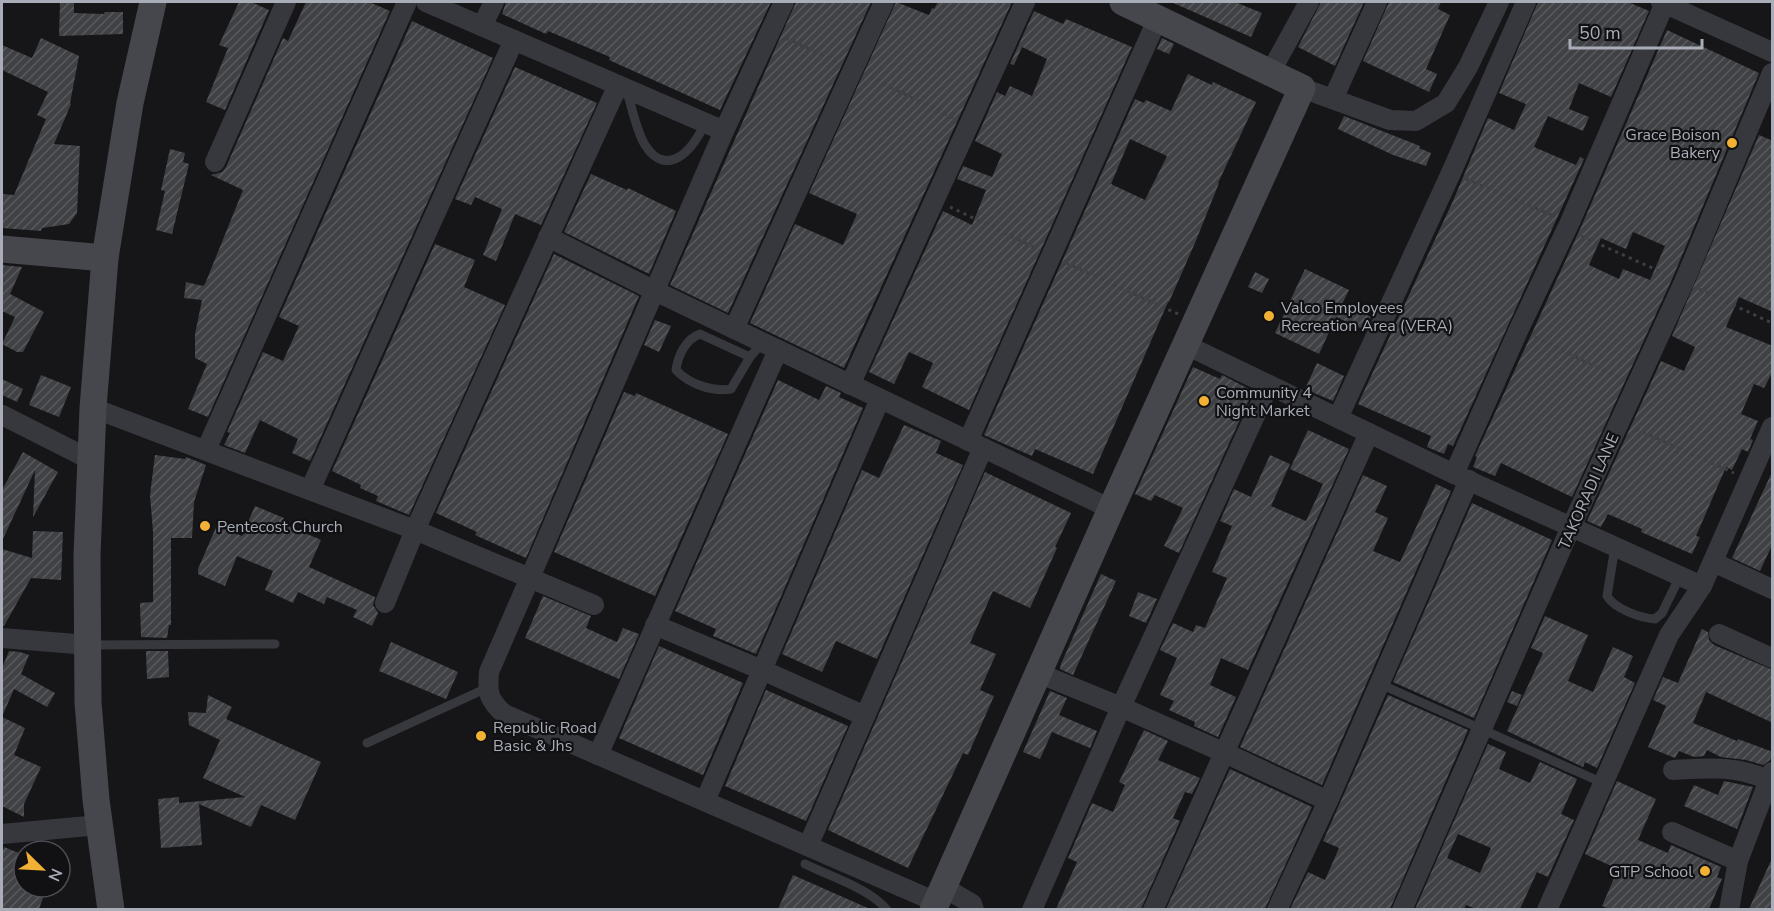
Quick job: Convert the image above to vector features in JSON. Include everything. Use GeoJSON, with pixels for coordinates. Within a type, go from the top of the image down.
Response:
{"type":"FeatureCollection","features":[{"type":"Feature","properties":{"kind":"street"},"geometry":{"type":"LineString","coordinates":[[111,909],[99,825],[88,702],[87,556],[93,408],[105,258],[130,103],[153,2]]}},
{"type":"Feature","properties":{"kind":"street"},"geometry":{"type":"LineString","coordinates":[[215,162],[286,2]]}},
{"type":"Feature","properties":{"kind":"street"},"geometry":{"type":"LineString","coordinates":[[206,450],[407,2]]}},
{"type":"Feature","properties":{"kind":"street"},"geometry":{"type":"LineString","coordinates":[[426,2],[724,131]]}},
{"type":"Feature","properties":{"kind":"street"},"geometry":{"type":"LineString","coordinates":[[482,26],[494,2]]}},
{"type":"Feature","properties":{"kind":"street"},"geometry":{"type":"LineString","coordinates":[[784,2],[724,131],[489,672],[487,688],[492,702],[504,714],[705,801],[806,855],[937,900],[972,904],[974,909]]}},
{"type":"Feature","properties":{"kind":"street"},"geometry":{"type":"LineString","coordinates":[[734,329],[884,2]]}},
{"type":"Feature","properties":{"kind":"street"},"geometry":{"type":"LineString","coordinates":[[850,385],[1025,2]]}},
{"type":"Feature","properties":{"kind":"street"},"geometry":{"type":"LineString","coordinates":[[1123,2],[1302,88],[1390,120],[1416,121],[1446,104],[1468,67],[1499,2]]}},
{"type":"Feature","properties":{"kind":"street"},"geometry":{"type":"LineString","coordinates":[[1270,73],[1309,2]]}},
{"type":"Feature","properties":{"kind":"street"},"geometry":{"type":"LineString","coordinates":[[1333,99],[1377,2]]}},
{"type":"Feature","properties":{"kind":"street"},"geometry":{"type":"LineString","coordinates":[[1338,418],[1451,173],[1526,2]]}},
{"type":"Feature","properties":{"kind":"street"},"geometry":{"type":"LineString","coordinates":[[1278,909],[1380,684],[1519,329],[1570,222],[1663,2],[1773,52]]}},
{"type":"Feature","properties":{"kind":"street"},"geometry":{"type":"LineString","coordinates":[[806,855],[975,444],[1158,18]]}},
{"type":"Feature","properties":{"kind":"street"},"geometry":{"type":"LineString","coordinates":[[310,490],[514,40]]}},
{"type":"Feature","properties":{"kind":"street","name":"TAKORADI LANE"},"geometry":{"type":"LineString","coordinates":[[1402,909],[1571,527],[1684,282],[1773,73]]}},
{"type":"Feature","properties":{"kind":"street"},"geometry":{"type":"LineString","coordinates":[[385,603],[548,237],[622,87]]}},
{"type":"Feature","properties":{"kind":"street"},"geometry":{"type":"LineString","coordinates":[[937,900],[1302,88]]}},
{"type":"Feature","properties":{"kind":"street"},"geometry":{"type":"LineString","coordinates":[[548,237],[734,329],[763,350],[850,385],[1111,509]]}},
{"type":"Feature","properties":{"kind":"street"},"geometry":{"type":"LineString","coordinates":[[2,249],[105,258]]}},
{"type":"Feature","properties":{"kind":"street"},"geometry":{"type":"LineString","coordinates":[[1186,345],[1369,434],[1702,586]]}},
{"type":"Feature","properties":{"kind":"street"},"geometry":{"type":"LineString","coordinates":[[598,755],[655,625],[763,350]]}},
{"type":"Feature","properties":{"kind":"street"},"geometry":{"type":"LineString","coordinates":[[1032,909],[1121,707],[1269,385]]}},
{"type":"Feature","properties":{"kind":"street"},"geometry":{"type":"LineString","coordinates":[[705,801],[880,399]]}},
{"type":"Feature","properties":{"kind":"street"},"geometry":{"type":"LineString","coordinates":[[93,408],[416,530],[594,605]]}},
{"type":"Feature","properties":{"kind":"street"},"geometry":{"type":"LineString","coordinates":[[2,415],[91,460]]}},
{"type":"Feature","properties":{"kind":"street"},"geometry":{"type":"LineString","coordinates":[[1547,909],[1669,635],[1702,586],[1773,427]]}},
{"type":"Feature","properties":{"kind":"street"},"geometry":{"type":"LineString","coordinates":[[1153,909],[1369,434]]}},
{"type":"Feature","properties":{"kind":"street"},"geometry":{"type":"LineString","coordinates":[[1713,562],[1773,588]]}},
{"type":"Feature","properties":{"kind":"street"},"geometry":{"type":"LineString","coordinates":[[655,625],[865,716]]}},
{"type":"Feature","properties":{"kind":"street"},"geometry":{"type":"LineString","coordinates":[[1719,634],[1773,658]]}},
{"type":"Feature","properties":{"kind":"street"},"geometry":{"type":"LineString","coordinates":[[2,638],[88,645]]}},
{"type":"Feature","properties":{"kind":"street"},"geometry":{"type":"LineString","coordinates":[[1038,673],[1121,707],[1328,801]]}},
{"type":"Feature","properties":{"kind":"street"},"geometry":{"type":"LineString","coordinates":[[1673,770],[1727,768],[1770,776],[1738,861],[1729,909]]}},
{"type":"Feature","properties":{"kind":"street"},"geometry":{"type":"LineString","coordinates":[[2,834],[99,825]]}},
{"type":"Feature","properties":{"kind":"street"},"geometry":{"type":"LineString","coordinates":[[1672,832],[1738,861]]}},
{"type":"Feature","properties":{"kind":"lane"},"geometry":{"type":"LineString","coordinates":[[622,87],[644,143],[653,156],[664,161],[675,159],[690,150],[705,123]]}},
{"type":"Feature","properties":{"kind":"lane"},"geometry":{"type":"LineString","coordinates":[[700,334],[763,350],[731,389],[709,388],[683,377],[676,370],[686,344],[692,337],[700,334]]}},
{"type":"Feature","properties":{"kind":"lane"},"geometry":{"type":"LineString","coordinates":[[1615,547],[1607,596],[1610,602],[1647,619],[1655,619],[1662,613],[1680,576]]}},
{"type":"Feature","properties":{"kind":"lane"},"geometry":{"type":"LineString","coordinates":[[88,645],[275,644]]}},
{"type":"Feature","properties":{"kind":"lane"},"geometry":{"type":"LineString","coordinates":[[1380,684],[1602,783]]}},
{"type":"Feature","properties":{"kind":"lane"},"geometry":{"type":"LineString","coordinates":[[367,743],[487,688]]}},
{"type":"Feature","properties":{"kind":"lane"},"geometry":{"type":"LineString","coordinates":[[806,855],[881,902],[887,909]]}},
{"type":"Feature","properties":{"kind":"path"},"geometry":{"type":"LineString","coordinates":[[1451,173],[1570,222],[1574,233],[1773,323]]}},
{"type":"Feature","properties":{"kind":"path"},"geometry":{"type":"LineString","coordinates":[[1519,329],[1636,387]]}},
{"type":"Feature","properties":{"kind":"path"},"geometry":{"type":"LineString","coordinates":[[1620,422],[1749,479]]}},
{"type":"Feature","properties":{"kind":"building"},"geometry":{"type":"Polygon","coordinates":[[[60,2],[74,2],[74,13],[123,12],[123,34],[59,36],[60,2]]]}},
{"type":"Feature","properties":{"kind":"building"},"geometry":{"type":"Polygon","coordinates":[[[239,2],[251,2],[269,10],[225,110],[206,102],[228,48],[219,45],[239,2]]]}},
{"type":"Feature","properties":{"kind":"building"},"geometry":{"type":"Polygon","coordinates":[[[306,2],[369,2],[390,11],[208,417],[188,409],[207,364],[195,358],[195,334],[202,300],[184,298],[186,282],[203,286],[205,284],[243,190],[211,175],[222,172],[226,167],[283,38],[288,41],[306,2]]]}},
{"type":"Feature","properties":{"kind":"building"},"geometry":{"type":"Polygon","coordinates":[[[506,2],[771,2],[720,110],[609,60],[610,57],[548,31],[546,34],[502,14],[506,2]]]}},
{"type":"Feature","properties":{"kind":"building"},"geometry":{"type":"Polygon","coordinates":[[[796,2],[871,2],[728,313],[670,285],[796,2]]]}},
{"type":"Feature","properties":{"kind":"building"},"geometry":{"type":"Polygon","coordinates":[[[896,2],[929,15],[938,2],[1012,2],[844,368],[750,323],[795,224],[843,245],[857,214],[809,193],[896,2]]]}},
{"type":"Feature","properties":{"kind":"building"},"geometry":{"type":"Polygon","coordinates":[[[1171,2],[1235,2],[1262,13],[1251,37],[1171,2]]]}},
{"type":"Feature","properties":{"kind":"building"},"geometry":{"type":"Polygon","coordinates":[[[1321,2],[1364,2],[1335,66],[1298,47],[1321,2]]]}},
{"type":"Feature","properties":{"kind":"building"},"geometry":{"type":"Polygon","coordinates":[[[1389,2],[1441,2],[1438,9],[1450,15],[1426,69],[1437,74],[1429,92],[1363,61],[1389,2]]]}},
{"type":"Feature","properties":{"kind":"building"},"geometry":{"type":"Polygon","coordinates":[[[1538,2],[1628,2],[1649,11],[1611,97],[1579,83],[1569,109],[1589,117],[1583,131],[1548,116],[1534,147],[1576,165],[1580,157],[1584,159],[1453,446],[1448,444],[1444,454],[1427,447],[1431,436],[1358,404],[1453,201],[1488,118],[1514,130],[1526,104],[1499,93],[1538,2]]]}},
{"type":"Feature","properties":{"kind":"building"},"geometry":{"type":"Polygon","coordinates":[[[1034,11],[1063,24],[1066,19],[1132,47],[969,410],[922,387],[933,363],[909,352],[894,384],[869,372],[943,211],[972,225],[986,190],[957,179],[963,166],[992,177],[1002,154],[975,141],[997,92],[1005,96],[1010,86],[1032,96],[1047,59],[1022,47],[1014,65],[1010,64],[1034,11]]]}},
{"type":"Feature","properties":{"kind":"building"},"geometry":{"type":"Polygon","coordinates":[[[412,21],[493,58],[310,461],[292,453],[298,439],[260,420],[245,453],[224,445],[230,433],[227,432],[263,352],[283,361],[299,326],[279,317],[412,21]]]}},
{"type":"Feature","properties":{"kind":"building"},"geometry":{"type":"Polygon","coordinates":[[[1667,30],[1759,73],[1673,277],[1572,497],[1501,463],[1495,476],[1473,467],[1477,457],[1475,456],[1581,227],[1667,30]],[[1633,232],[1626,249],[1601,238],[1589,265],[1619,279],[1623,269],[1650,280],[1665,246],[1633,232]]]}},
{"type":"Feature","properties":{"kind":"building"},"geometry":{"type":"Polygon","coordinates":[[[41,38],[79,56],[71,104],[54,144],[80,146],[77,213],[69,224],[42,228],[41,231],[2,228],[2,194],[14,195],[46,119],[37,115],[48,92],[2,70],[2,45],[32,58],[41,38]]]}},
{"type":"Feature","properties":{"kind":"building"},"geometry":{"type":"Polygon","coordinates":[[[1162,38],[1174,44],[1169,54],[1157,49],[1162,38]]]}},
{"type":"Feature","properties":{"kind":"building"},"geometry":{"type":"Polygon","coordinates":[[[515,67],[597,103],[541,225],[515,214],[496,261],[483,255],[502,209],[475,197],[471,205],[455,199],[515,67]]]}},
{"type":"Feature","properties":{"kind":"building"},"geometry":{"type":"Polygon","coordinates":[[[1188,74],[1212,85],[1213,82],[1256,102],[1218,183],[1195,243],[1093,474],[1035,449],[1032,456],[984,435],[1135,99],[1144,103],[1146,100],[1171,111],[1188,74]],[[1130,139],[1111,184],[1145,200],[1167,156],[1130,139]]]}},
{"type":"Feature","properties":{"kind":"building"},"geometry":{"type":"Polygon","coordinates":[[[1344,116],[1420,146],[1419,148],[1431,153],[1426,166],[1393,155],[1338,129],[1344,116]]]}},
{"type":"Feature","properties":{"kind":"building"},"geometry":{"type":"Polygon","coordinates":[[[1759,135],[1773,141],[1773,312],[1739,297],[1726,327],[1773,346],[1773,371],[1764,388],[1754,384],[1741,414],[1758,421],[1750,439],[1753,440],[1748,452],[1742,449],[1732,470],[1726,467],[1696,536],[1700,537],[1692,554],[1641,532],[1642,529],[1608,514],[1601,527],[1587,521],[1661,361],[1684,371],[1695,347],[1672,336],[1759,135]]]}},
{"type":"Feature","properties":{"kind":"building"},"geometry":{"type":"Polygon","coordinates":[[[170,149],[185,153],[183,162],[189,164],[172,234],[156,230],[165,191],[161,190],[170,149]]]}},
{"type":"Feature","properties":{"kind":"building"},"geometry":{"type":"Polygon","coordinates":[[[591,174],[627,190],[628,188],[676,211],[649,274],[564,232],[591,174]]]}},
{"type":"Feature","properties":{"kind":"building"},"geometry":{"type":"Polygon","coordinates":[[[435,244],[475,260],[464,287],[505,305],[409,515],[376,501],[378,496],[332,471],[435,244]]]}},
{"type":"Feature","properties":{"kind":"building"},"geometry":{"type":"Polygon","coordinates":[[[554,254],[639,296],[526,558],[475,535],[477,532],[436,513],[554,254]]]}},
{"type":"Feature","properties":{"kind":"building"},"geometry":{"type":"Polygon","coordinates":[[[2,265],[22,267],[10,294],[44,312],[23,352],[17,352],[2,344],[15,317],[2,311],[2,265]]]}},
{"type":"Feature","properties":{"kind":"building"},"geometry":{"type":"Polygon","coordinates":[[[1305,269],[1349,290],[1342,304],[1371,317],[1365,330],[1336,317],[1319,354],[1275,333],[1305,269]]]}},
{"type":"Feature","properties":{"kind":"building"},"geometry":{"type":"Polygon","coordinates":[[[1255,272],[1269,279],[1262,293],[1248,287],[1255,272]]]}},
{"type":"Feature","properties":{"kind":"building"},"geometry":{"type":"Polygon","coordinates":[[[655,320],[671,326],[659,352],[644,345],[655,320]]]}},
{"type":"Feature","properties":{"kind":"building"},"geometry":{"type":"Polygon","coordinates":[[[1317,363],[1344,376],[1333,401],[1305,389],[1317,363]]]}},
{"type":"Feature","properties":{"kind":"building"},"geometry":{"type":"Polygon","coordinates":[[[1193,367],[1220,379],[1222,375],[1253,391],[1179,553],[1164,546],[1183,508],[1155,495],[1151,501],[1135,494],[1193,367]]]}},
{"type":"Feature","properties":{"kind":"building"},"geometry":{"type":"Polygon","coordinates":[[[41,375],[71,387],[59,417],[29,405],[41,375]]]}},
{"type":"Feature","properties":{"kind":"building"},"geometry":{"type":"Polygon","coordinates":[[[2,379],[23,389],[17,402],[2,395],[2,379]]]}},
{"type":"Feature","properties":{"kind":"building"},"geometry":{"type":"Polygon","coordinates":[[[778,380],[819,400],[826,386],[841,393],[839,397],[863,408],[756,654],[713,636],[716,629],[675,611],[778,380]]]}},
{"type":"Feature","properties":{"kind":"building"},"geometry":{"type":"Polygon","coordinates":[[[624,392],[635,396],[636,393],[728,434],[655,596],[554,552],[624,392]]]}},
{"type":"Feature","properties":{"kind":"building"},"geometry":{"type":"Polygon","coordinates":[[[904,425],[941,441],[936,453],[963,465],[877,659],[836,641],[822,672],[782,654],[862,470],[879,478],[904,425]]]}},
{"type":"Feature","properties":{"kind":"building"},"geometry":{"type":"Polygon","coordinates":[[[1308,430],[1349,449],[1248,670],[1221,658],[1210,685],[1236,697],[1218,737],[1194,726],[1195,722],[1169,710],[1174,701],[1160,695],[1177,658],[1160,650],[1173,623],[1193,632],[1196,625],[1205,628],[1227,578],[1212,572],[1232,526],[1220,521],[1234,489],[1251,497],[1270,455],[1290,464],[1271,506],[1306,521],[1323,484],[1290,469],[1308,430]]]}},
{"type":"Feature","properties":{"kind":"building"},"geometry":{"type":"Polygon","coordinates":[[[23,452],[58,472],[33,517],[35,470],[2,541],[2,490],[23,452]]]}},
{"type":"Feature","properties":{"kind":"building"},"geometry":{"type":"Polygon","coordinates":[[[155,455],[185,459],[186,457],[206,465],[194,502],[192,538],[171,538],[171,625],[169,625],[167,638],[141,637],[140,603],[153,602],[153,532],[150,495],[155,455]]]}},
{"type":"Feature","properties":{"kind":"building"},"geometry":{"type":"Polygon","coordinates":[[[1773,470],[1773,543],[1760,571],[1732,558],[1773,470]]]}},
{"type":"Feature","properties":{"kind":"building"},"geometry":{"type":"Polygon","coordinates":[[[985,472],[1071,513],[1030,608],[993,591],[970,643],[996,654],[980,690],[994,696],[968,755],[963,753],[908,868],[828,830],[985,472]]]}},
{"type":"Feature","properties":{"kind":"building"},"geometry":{"type":"Polygon","coordinates":[[[1363,475],[1387,486],[1375,512],[1388,518],[1373,551],[1400,562],[1436,484],[1451,491],[1322,785],[1240,747],[1363,475]]]}},
{"type":"Feature","properties":{"kind":"building"},"geometry":{"type":"Polygon","coordinates":[[[1472,503],[1552,540],[1474,718],[1393,682],[1472,503]]]}},
{"type":"Feature","properties":{"kind":"building"},"geometry":{"type":"Polygon","coordinates":[[[255,506],[284,518],[282,523],[321,540],[309,567],[375,597],[373,605],[378,613],[372,626],[353,617],[357,610],[327,597],[324,604],[298,592],[293,603],[265,590],[273,571],[237,556],[225,586],[198,574],[198,569],[217,525],[242,536],[255,506]]]}},
{"type":"Feature","properties":{"kind":"building"},"geometry":{"type":"Polygon","coordinates":[[[33,531],[63,532],[61,580],[31,578],[2,626],[2,549],[32,558],[33,531]]]}},
{"type":"Feature","properties":{"kind":"building"},"geometry":{"type":"Polygon","coordinates":[[[1101,574],[1116,581],[1073,675],[1060,669],[1061,664],[1101,574]]]}},
{"type":"Feature","properties":{"kind":"building"},"geometry":{"type":"Polygon","coordinates":[[[1138,592],[1157,599],[1146,623],[1129,616],[1138,592]]]}},
{"type":"Feature","properties":{"kind":"building"},"geometry":{"type":"Polygon","coordinates":[[[543,596],[591,616],[586,628],[617,642],[623,628],[639,634],[619,679],[525,638],[543,596]]]}},
{"type":"Feature","properties":{"kind":"building"},"geometry":{"type":"Polygon","coordinates":[[[1545,616],[1588,635],[1568,681],[1593,692],[1613,647],[1633,656],[1624,677],[1635,683],[1597,768],[1585,762],[1583,767],[1507,731],[1543,653],[1531,648],[1545,616]]]}},
{"type":"Feature","properties":{"kind":"building"},"geometry":{"type":"Polygon","coordinates":[[[1702,629],[1708,632],[1709,640],[1714,645],[1773,670],[1773,723],[1706,692],[1693,723],[1737,741],[1738,739],[1773,752],[1770,760],[1763,765],[1721,757],[1707,750],[1704,756],[1694,757],[1679,751],[1675,758],[1648,747],[1666,706],[1653,700],[1663,677],[1678,683],[1702,629]]]}},
{"type":"Feature","properties":{"kind":"building"},"geometry":{"type":"Polygon","coordinates":[[[391,642],[458,672],[446,699],[379,671],[391,642]]]}},
{"type":"Feature","properties":{"kind":"building"},"geometry":{"type":"Polygon","coordinates":[[[659,646],[743,683],[703,775],[619,738],[659,646]]]}},
{"type":"Feature","properties":{"kind":"building"},"geometry":{"type":"Polygon","coordinates":[[[9,651],[29,655],[21,674],[55,693],[47,707],[14,689],[2,717],[2,668],[9,651]]]}},
{"type":"Feature","properties":{"kind":"building"},"geometry":{"type":"Polygon","coordinates":[[[146,651],[168,651],[169,677],[147,679],[146,651]]]}},
{"type":"Feature","properties":{"kind":"building"},"geometry":{"type":"Polygon","coordinates":[[[766,690],[848,726],[806,821],[725,786],[766,690]]]}},
{"type":"Feature","properties":{"kind":"building"},"geometry":{"type":"Polygon","coordinates":[[[1050,691],[1067,698],[1059,715],[1097,731],[1090,748],[1052,732],[1040,759],[1023,752],[1050,691]]]}},
{"type":"Feature","properties":{"kind":"building"},"geometry":{"type":"Polygon","coordinates":[[[1512,691],[1522,695],[1517,706],[1507,702],[1512,691]]]}},
{"type":"Feature","properties":{"kind":"building"},"geometry":{"type":"Polygon","coordinates":[[[208,695],[232,707],[226,719],[321,762],[295,820],[261,805],[251,827],[199,804],[202,845],[161,848],[158,799],[179,797],[179,803],[245,797],[203,778],[220,740],[189,725],[188,712],[206,713],[208,695]]]}},
{"type":"Feature","properties":{"kind":"building"},"geometry":{"type":"Polygon","coordinates":[[[1388,695],[1468,730],[1390,909],[1290,909],[1308,872],[1325,880],[1339,848],[1323,841],[1388,695]]]}},
{"type":"Feature","properties":{"kind":"building"},"geometry":{"type":"Polygon","coordinates":[[[2,717],[25,728],[14,755],[41,767],[24,804],[24,817],[2,806],[2,717]]]}},
{"type":"Feature","properties":{"kind":"building"},"geometry":{"type":"Polygon","coordinates":[[[1144,730],[1168,741],[1158,760],[1200,778],[1192,794],[1185,792],[1173,818],[1180,821],[1141,909],[1056,909],[1077,862],[1068,858],[1092,803],[1113,812],[1125,785],[1119,782],[1144,730]]]}},
{"type":"Feature","properties":{"kind":"building"},"geometry":{"type":"Polygon","coordinates":[[[1488,744],[1506,752],[1499,769],[1530,783],[1540,762],[1577,779],[1561,814],[1574,820],[1548,877],[1537,872],[1520,909],[1476,909],[1466,905],[1464,909],[1415,909],[1488,744]],[[1458,834],[1447,858],[1480,873],[1491,848],[1458,834]]]}},
{"type":"Feature","properties":{"kind":"building"},"geometry":{"type":"Polygon","coordinates":[[[1230,769],[1312,807],[1265,909],[1166,909],[1230,769]]]}},
{"type":"Feature","properties":{"kind":"building"},"geometry":{"type":"Polygon","coordinates":[[[1617,781],[1656,799],[1638,840],[1668,853],[1671,845],[1721,867],[1717,877],[1722,879],[1709,909],[1610,909],[1602,906],[1618,869],[1585,854],[1617,781]]]}},
{"type":"Feature","properties":{"kind":"building"},"geometry":{"type":"Polygon","coordinates":[[[1724,781],[1753,787],[1737,829],[1684,806],[1694,785],[1718,795],[1724,781]]]}},
{"type":"Feature","properties":{"kind":"building"},"geometry":{"type":"Polygon","coordinates":[[[4,847],[12,850],[12,899],[43,899],[39,909],[2,909],[4,847]]]}},
{"type":"Feature","properties":{"kind":"building"},"geometry":{"type":"Polygon","coordinates":[[[1773,856],[1773,909],[1749,909],[1773,856]]]}},
{"type":"Feature","properties":{"kind":"building"},"geometry":{"type":"Polygon","coordinates":[[[793,875],[870,909],[778,909],[793,875]]]}},
{"type":"Feature","properties":{"kind":"place","name":"Grace Boison Bakery"},"geometry":{"type":"Point","coordinates":[1732,143]}},
{"type":"Feature","properties":{"kind":"place","name":"Valco Employees Recreation Area (VERA)"},"geometry":{"type":"Point","coordinates":[1269,316]}},
{"type":"Feature","properties":{"kind":"place","name":"Community 4 Night Market"},"geometry":{"type":"Point","coordinates":[1204,401]}},
{"type":"Feature","properties":{"kind":"place","name":"Pentecost Church"},"geometry":{"type":"Point","coordinates":[205,526]}},
{"type":"Feature","properties":{"kind":"place","name":"Republic Road Basic & Jhs"},"geometry":{"type":"Point","coordinates":[481,736]}},
{"type":"Feature","properties":{"kind":"place","name":"GTP School"},"geometry":{"type":"Point","coordinates":[1705,871]}}]}
